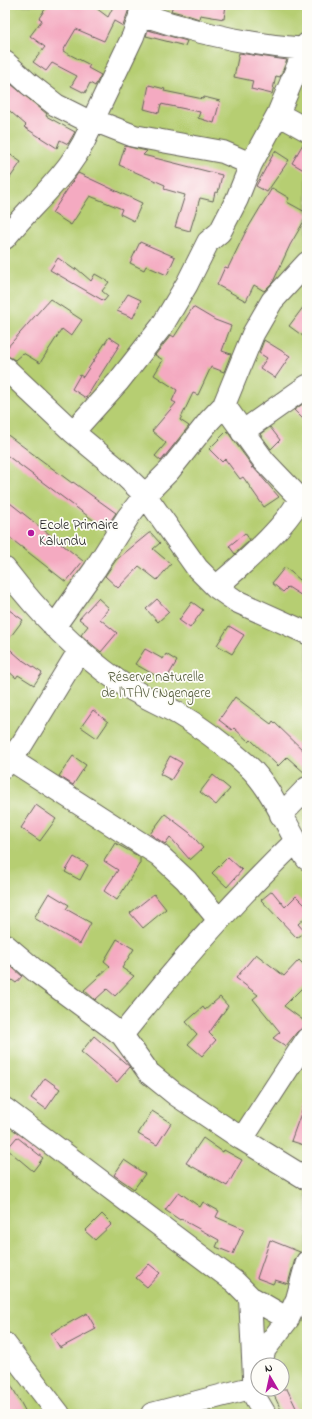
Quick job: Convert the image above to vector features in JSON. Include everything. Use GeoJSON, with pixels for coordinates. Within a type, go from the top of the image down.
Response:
{"type":"FeatureCollection","features":[{"type":"Feature","properties":{"kind":"street"},"geometry":{"type":"LineString","coordinates":[[5,238],[20,219],[68,169],[89,135],[93,120],[133,36],[142,10],[186,30],[286,48],[306,46],[278,114],[251,164],[237,199],[220,232],[208,242],[187,284],[162,326],[118,382],[73,432]]}},
{"type":"Feature","properties":{"kind":"street"},"geometry":{"type":"LineString","coordinates":[[5,62],[29,84],[56,105],[82,118],[93,120],[134,136],[223,152],[251,164]]}},
{"type":"Feature","properties":{"kind":"street"},"geometry":{"type":"LineString","coordinates":[[278,114],[307,130]]}},
{"type":"Feature","properties":{"kind":"street"},"geometry":{"type":"LineString","coordinates":[[54,627],[95,569],[128,517],[145,495],[170,471],[209,421],[224,406],[253,334],[272,302],[306,266]]}},
{"type":"Feature","properties":{"kind":"street"},"geometry":{"type":"LineString","coordinates":[[5,368],[73,432],[120,471],[145,495],[197,568],[216,587],[236,601],[307,633]]}},
{"type":"Feature","properties":{"kind":"street"},"geometry":{"type":"LineString","coordinates":[[242,432],[307,386]]}},
{"type":"Feature","properties":{"kind":"street"},"geometry":{"type":"LineString","coordinates":[[216,587],[235,571],[303,503],[264,461],[224,406]]}},
{"type":"Feature","properties":{"kind":"street"},"geometry":{"type":"LineString","coordinates":[[5,569],[26,597],[54,627],[80,651],[118,681],[196,726],[248,766],[266,788],[301,851],[252,882],[167,978],[122,1035]]}},
{"type":"Feature","properties":{"kind":"street"},"geometry":{"type":"LineString","coordinates":[[80,651],[22,744],[7,760],[158,855],[186,880],[219,920]]}},
{"type":"Feature","properties":{"kind":"street"},"geometry":{"type":"LineString","coordinates":[[281,814],[307,788]]}},
{"type":"Feature","properties":{"kind":"street"},"geometry":{"type":"LineString","coordinates":[[5,945],[38,973],[122,1035],[149,1073],[175,1094],[242,1139],[307,1179]]}},
{"type":"Feature","properties":{"kind":"street"},"geometry":{"type":"LineString","coordinates":[[242,1139],[307,1039]]}},
{"type":"Feature","properties":{"kind":"street"},"geometry":{"type":"LineString","coordinates":[[5,1109],[235,1282],[250,1297],[288,1319]]}},
{"type":"Feature","properties":{"kind":"street"},"geometry":{"type":"LineString","coordinates":[[262,1357],[265,1349],[288,1319],[297,1299],[307,1262]]}},
{"type":"Feature","properties":{"kind":"street"},"geometry":{"type":"LineString","coordinates":[[250,1297],[254,1357]]}},
{"type":"Feature","properties":{"kind":"street"},"geometry":{"type":"LineString","coordinates":[[5,1344],[59,1414]]}},
{"type":"Feature","properties":{"kind":"street"},"geometry":{"type":"LineString","coordinates":[[152,1414],[250,1381]]}},
{"type":"Feature","properties":{"kind":"street"},"geometry":{"type":"LineString","coordinates":[[255,1397],[265,1414]]}},
{"type":"Feature","properties":{"kind":"green space","name":"Réserve naturelle de l'ITAV (Ngengere"},"geometry":{"type":"Polygon","coordinates":[[[5,5],[307,5],[307,1414],[5,1414],[5,5]]]}},
{"type":"Feature","properties":{"kind":"building"},"geometry":{"type":"Polygon","coordinates":[[[48,5],[92,5],[108,17],[114,5],[119,5],[129,9],[123,26],[114,21],[104,41],[76,29],[63,51],[90,65],[88,68],[101,75],[95,86],[90,83],[85,93],[71,86],[77,76],[52,63],[46,71],[33,62],[45,47],[30,36],[42,20],[39,18],[48,5]]]}},
{"type":"Feature","properties":{"kind":"building"},"geometry":{"type":"Polygon","coordinates":[[[173,5],[226,5],[224,19],[200,15],[199,19],[171,11],[173,5]]]}},
{"type":"Feature","properties":{"kind":"building"},"geometry":{"type":"Polygon","coordinates":[[[148,30],[187,41],[185,46],[146,36],[148,30]]]}},
{"type":"Feature","properties":{"kind":"building"},"geometry":{"type":"Polygon","coordinates":[[[239,53],[287,60],[280,77],[276,76],[272,94],[251,89],[253,81],[234,77],[239,53]]]}},
{"type":"Feature","properties":{"kind":"building"},"geometry":{"type":"Polygon","coordinates":[[[5,79],[47,114],[46,116],[75,132],[68,144],[60,140],[57,148],[24,127],[26,125],[5,107],[5,79]]]}},
{"type":"Feature","properties":{"kind":"building"},"geometry":{"type":"Polygon","coordinates":[[[149,85],[165,89],[164,91],[220,101],[214,123],[198,118],[200,112],[161,104],[159,113],[144,109],[149,85]]]}},
{"type":"Feature","properties":{"kind":"building"},"geometry":{"type":"Polygon","coordinates":[[[304,142],[307,142],[307,172],[292,163],[304,142]]]}},
{"type":"Feature","properties":{"kind":"building"},"geometry":{"type":"Polygon","coordinates":[[[125,146],[147,151],[143,155],[222,175],[218,193],[215,192],[213,201],[200,198],[190,231],[175,227],[185,195],[164,189],[165,185],[119,165],[125,146]]]}},
{"type":"Feature","properties":{"kind":"building"},"geometry":{"type":"Polygon","coordinates":[[[5,151],[21,162],[5,185],[5,151]]]}},
{"type":"Feature","properties":{"kind":"building"},"geometry":{"type":"Polygon","coordinates":[[[275,151],[289,160],[267,192],[256,186],[275,151]]]}},
{"type":"Feature","properties":{"kind":"building"},"geometry":{"type":"Polygon","coordinates":[[[78,173],[142,203],[134,221],[120,214],[122,209],[90,196],[71,225],[52,213],[78,173]]]}},
{"type":"Feature","properties":{"kind":"building"},"geometry":{"type":"Polygon","coordinates":[[[272,188],[289,198],[287,202],[307,213],[307,216],[290,245],[273,282],[264,291],[254,285],[246,301],[217,285],[225,267],[228,268],[245,233],[272,188]]]}},
{"type":"Feature","properties":{"kind":"building"},"geometry":{"type":"Polygon","coordinates":[[[140,242],[175,257],[167,275],[146,266],[144,270],[130,263],[140,242]]]}},
{"type":"Feature","properties":{"kind":"building"},"geometry":{"type":"Polygon","coordinates":[[[58,258],[75,270],[76,268],[91,281],[95,274],[109,282],[102,291],[108,296],[104,301],[50,270],[58,258]]]}},
{"type":"Feature","properties":{"kind":"building"},"geometry":{"type":"Polygon","coordinates":[[[128,294],[141,300],[133,318],[117,311],[128,294]]]}},
{"type":"Feature","properties":{"kind":"building"},"geometry":{"type":"Polygon","coordinates":[[[50,299],[82,320],[71,336],[62,329],[40,363],[23,353],[15,360],[7,356],[5,350],[50,299]]]}},
{"type":"Feature","properties":{"kind":"building"},"geometry":{"type":"Polygon","coordinates":[[[307,302],[307,339],[289,326],[307,302]]]}},
{"type":"Feature","properties":{"kind":"building"},"geometry":{"type":"Polygon","coordinates":[[[193,307],[215,320],[231,326],[222,351],[231,354],[224,372],[211,367],[198,395],[193,393],[180,420],[189,426],[161,461],[155,456],[166,443],[152,431],[176,403],[172,401],[177,390],[154,375],[163,360],[155,355],[171,335],[174,337],[193,307]]]}},
{"type":"Feature","properties":{"kind":"building"},"geometry":{"type":"Polygon","coordinates":[[[109,337],[120,344],[86,398],[72,389],[80,375],[83,377],[109,337]]]}},
{"type":"Feature","properties":{"kind":"building"},"geometry":{"type":"Polygon","coordinates":[[[264,340],[290,356],[275,378],[260,368],[267,358],[259,353],[264,340]]]}},
{"type":"Feature","properties":{"kind":"building"},"geometry":{"type":"Polygon","coordinates":[[[307,401],[307,423],[294,410],[307,401]]]}},
{"type":"Feature","properties":{"kind":"building"},"geometry":{"type":"Polygon","coordinates":[[[270,427],[280,440],[271,449],[260,434],[270,427]]]}},
{"type":"Feature","properties":{"kind":"building"},"geometry":{"type":"Polygon","coordinates":[[[227,431],[253,467],[279,497],[264,507],[243,477],[240,479],[225,459],[222,462],[209,449],[227,431]]]}},
{"type":"Feature","properties":{"kind":"building"},"geometry":{"type":"Polygon","coordinates":[[[5,433],[72,483],[73,482],[116,513],[105,529],[5,454],[5,433]]]}},
{"type":"Feature","properties":{"kind":"building"},"geometry":{"type":"Polygon","coordinates":[[[5,499],[83,561],[66,582],[5,534],[5,499]]]}},
{"type":"Feature","properties":{"kind":"building"},"geometry":{"type":"Polygon","coordinates":[[[149,533],[151,533],[160,543],[153,549],[171,564],[157,580],[139,566],[118,588],[105,576],[116,560],[149,533]]]}},
{"type":"Feature","properties":{"kind":"building"},"geometry":{"type":"Polygon","coordinates":[[[245,533],[250,540],[235,554],[229,546],[245,533]]]}},
{"type":"Feature","properties":{"kind":"building"},"geometry":{"type":"Polygon","coordinates":[[[285,567],[307,586],[307,599],[288,587],[283,592],[272,583],[285,567]]]}},
{"type":"Feature","properties":{"kind":"building"},"geometry":{"type":"Polygon","coordinates":[[[98,598],[109,608],[100,619],[117,633],[101,652],[81,635],[88,626],[79,619],[98,598]]]}},
{"type":"Feature","properties":{"kind":"building"},"geometry":{"type":"Polygon","coordinates":[[[157,599],[169,612],[158,622],[146,609],[157,599]]]}},
{"type":"Feature","properties":{"kind":"building"},"geometry":{"type":"Polygon","coordinates":[[[192,602],[203,610],[190,628],[179,620],[192,602]]]}},
{"type":"Feature","properties":{"kind":"building"},"geometry":{"type":"Polygon","coordinates":[[[5,607],[23,620],[5,644],[5,607]]]}},
{"type":"Feature","properties":{"kind":"building"},"geometry":{"type":"Polygon","coordinates":[[[229,626],[244,635],[232,654],[217,645],[229,626]]]}},
{"type":"Feature","properties":{"kind":"building"},"geometry":{"type":"Polygon","coordinates":[[[5,645],[21,659],[42,673],[34,685],[18,675],[16,678],[5,668],[5,645]]]}},
{"type":"Feature","properties":{"kind":"building"},"geometry":{"type":"Polygon","coordinates":[[[145,649],[163,659],[166,654],[177,661],[165,681],[135,664],[145,649]]]}},
{"type":"Feature","properties":{"kind":"building"},"geometry":{"type":"Polygon","coordinates":[[[235,697],[271,724],[273,721],[307,754],[307,775],[287,757],[278,766],[251,740],[249,742],[234,728],[232,730],[219,720],[235,697]]]}},
{"type":"Feature","properties":{"kind":"building"},"geometry":{"type":"Polygon","coordinates":[[[93,710],[108,722],[97,738],[81,727],[93,710]]]}},
{"type":"Feature","properties":{"kind":"building"},"geometry":{"type":"Polygon","coordinates":[[[73,756],[86,765],[73,785],[59,776],[73,756]]]}},
{"type":"Feature","properties":{"kind":"building"},"geometry":{"type":"Polygon","coordinates":[[[170,756],[182,763],[171,780],[160,774],[170,756]]]}},
{"type":"Feature","properties":{"kind":"building"},"geometry":{"type":"Polygon","coordinates":[[[213,775],[230,789],[216,805],[200,792],[213,775]]]}},
{"type":"Feature","properties":{"kind":"building"},"geometry":{"type":"Polygon","coordinates":[[[36,805],[56,819],[40,841],[21,828],[36,805]]]}},
{"type":"Feature","properties":{"kind":"building"},"geometry":{"type":"Polygon","coordinates":[[[165,814],[190,833],[203,848],[190,860],[170,837],[165,844],[150,834],[165,814]]]}},
{"type":"Feature","properties":{"kind":"building"},"geometry":{"type":"Polygon","coordinates":[[[115,843],[140,857],[140,863],[117,900],[104,891],[118,870],[104,861],[115,843]]]}},
{"type":"Feature","properties":{"kind":"building"},"geometry":{"type":"Polygon","coordinates":[[[74,857],[88,865],[80,880],[65,872],[74,857]]]}},
{"type":"Feature","properties":{"kind":"building"},"geometry":{"type":"Polygon","coordinates":[[[228,857],[242,870],[227,887],[212,873],[228,857]]]}},
{"type":"Feature","properties":{"kind":"building"},"geometry":{"type":"Polygon","coordinates":[[[272,891],[285,907],[296,896],[307,907],[307,916],[298,924],[305,932],[297,938],[261,900],[272,891]]]}},
{"type":"Feature","properties":{"kind":"building"},"geometry":{"type":"Polygon","coordinates":[[[49,893],[69,905],[66,909],[91,923],[80,944],[34,918],[49,893]]]}},
{"type":"Feature","properties":{"kind":"building"},"geometry":{"type":"Polygon","coordinates":[[[154,894],[166,909],[143,928],[130,913],[154,894]]]}},
{"type":"Feature","properties":{"kind":"building"},"geometry":{"type":"Polygon","coordinates":[[[117,939],[134,949],[122,968],[134,976],[115,996],[107,989],[95,1000],[84,990],[110,966],[104,961],[117,939]]]}},
{"type":"Feature","properties":{"kind":"building"},"geometry":{"type":"Polygon","coordinates":[[[256,954],[284,976],[299,960],[307,968],[307,983],[284,1006],[307,1023],[307,1026],[297,1032],[286,1046],[273,1038],[280,1032],[253,999],[258,995],[236,978],[256,954]]]}},
{"type":"Feature","properties":{"kind":"building"},"geometry":{"type":"Polygon","coordinates":[[[5,961],[22,976],[16,983],[5,975],[5,961]]]}},
{"type":"Feature","properties":{"kind":"building"},"geometry":{"type":"Polygon","coordinates":[[[220,997],[228,1006],[209,1033],[216,1040],[202,1056],[188,1044],[197,1034],[186,1022],[203,1007],[205,1010],[220,997]]]}},
{"type":"Feature","properties":{"kind":"building"},"geometry":{"type":"Polygon","coordinates":[[[94,1036],[130,1067],[117,1082],[81,1052],[94,1036]]]}},
{"type":"Feature","properties":{"kind":"building"},"geometry":{"type":"Polygon","coordinates":[[[45,1078],[60,1089],[46,1109],[31,1098],[45,1078]]]}},
{"type":"Feature","properties":{"kind":"building"},"geometry":{"type":"Polygon","coordinates":[[[305,1102],[307,1103],[307,1146],[291,1141],[305,1102]]]}},
{"type":"Feature","properties":{"kind":"building"},"geometry":{"type":"Polygon","coordinates":[[[152,1111],[171,1123],[157,1145],[138,1134],[152,1111]]]}},
{"type":"Feature","properties":{"kind":"building"},"geometry":{"type":"Polygon","coordinates":[[[17,1137],[43,1158],[33,1171],[7,1149],[17,1137]]]}},
{"type":"Feature","properties":{"kind":"building"},"geometry":{"type":"Polygon","coordinates":[[[203,1138],[223,1152],[224,1150],[242,1160],[227,1186],[186,1163],[203,1138]]]}},
{"type":"Feature","properties":{"kind":"building"},"geometry":{"type":"Polygon","coordinates":[[[124,1160],[145,1174],[134,1189],[114,1175],[124,1160]]]}},
{"type":"Feature","properties":{"kind":"building"},"geometry":{"type":"Polygon","coordinates":[[[179,1192],[200,1207],[203,1202],[219,1211],[216,1217],[244,1229],[233,1254],[216,1247],[219,1240],[181,1219],[180,1220],[165,1210],[179,1192]]]}},
{"type":"Feature","properties":{"kind":"building"},"geometry":{"type":"Polygon","coordinates":[[[102,1214],[112,1224],[95,1240],[85,1231],[102,1214]]]}},
{"type":"Feature","properties":{"kind":"building"},"geometry":{"type":"Polygon","coordinates":[[[270,1240],[300,1252],[295,1259],[288,1284],[275,1280],[273,1284],[257,1278],[270,1240]]]}},
{"type":"Feature","properties":{"kind":"building"},"geometry":{"type":"Polygon","coordinates":[[[149,1264],[160,1273],[147,1287],[136,1278],[149,1264]]]}},
{"type":"Feature","properties":{"kind":"building"},"geometry":{"type":"Polygon","coordinates":[[[87,1313],[96,1329],[60,1348],[51,1333],[87,1313]]]}},
{"type":"Feature","properties":{"kind":"building"},"geometry":{"type":"Polygon","coordinates":[[[5,1374],[27,1414],[5,1414],[5,1374]]]}},
{"type":"Feature","properties":{"kind":"building"},"geometry":{"type":"Polygon","coordinates":[[[290,1395],[299,1414],[283,1414],[275,1397],[290,1397],[290,1395]]]}},
{"type":"Feature","properties":{"kind":"place","name":"Ecole Primaire Kalundu"},"geometry":{"type":"Point","coordinates":[31,533]}}]}
